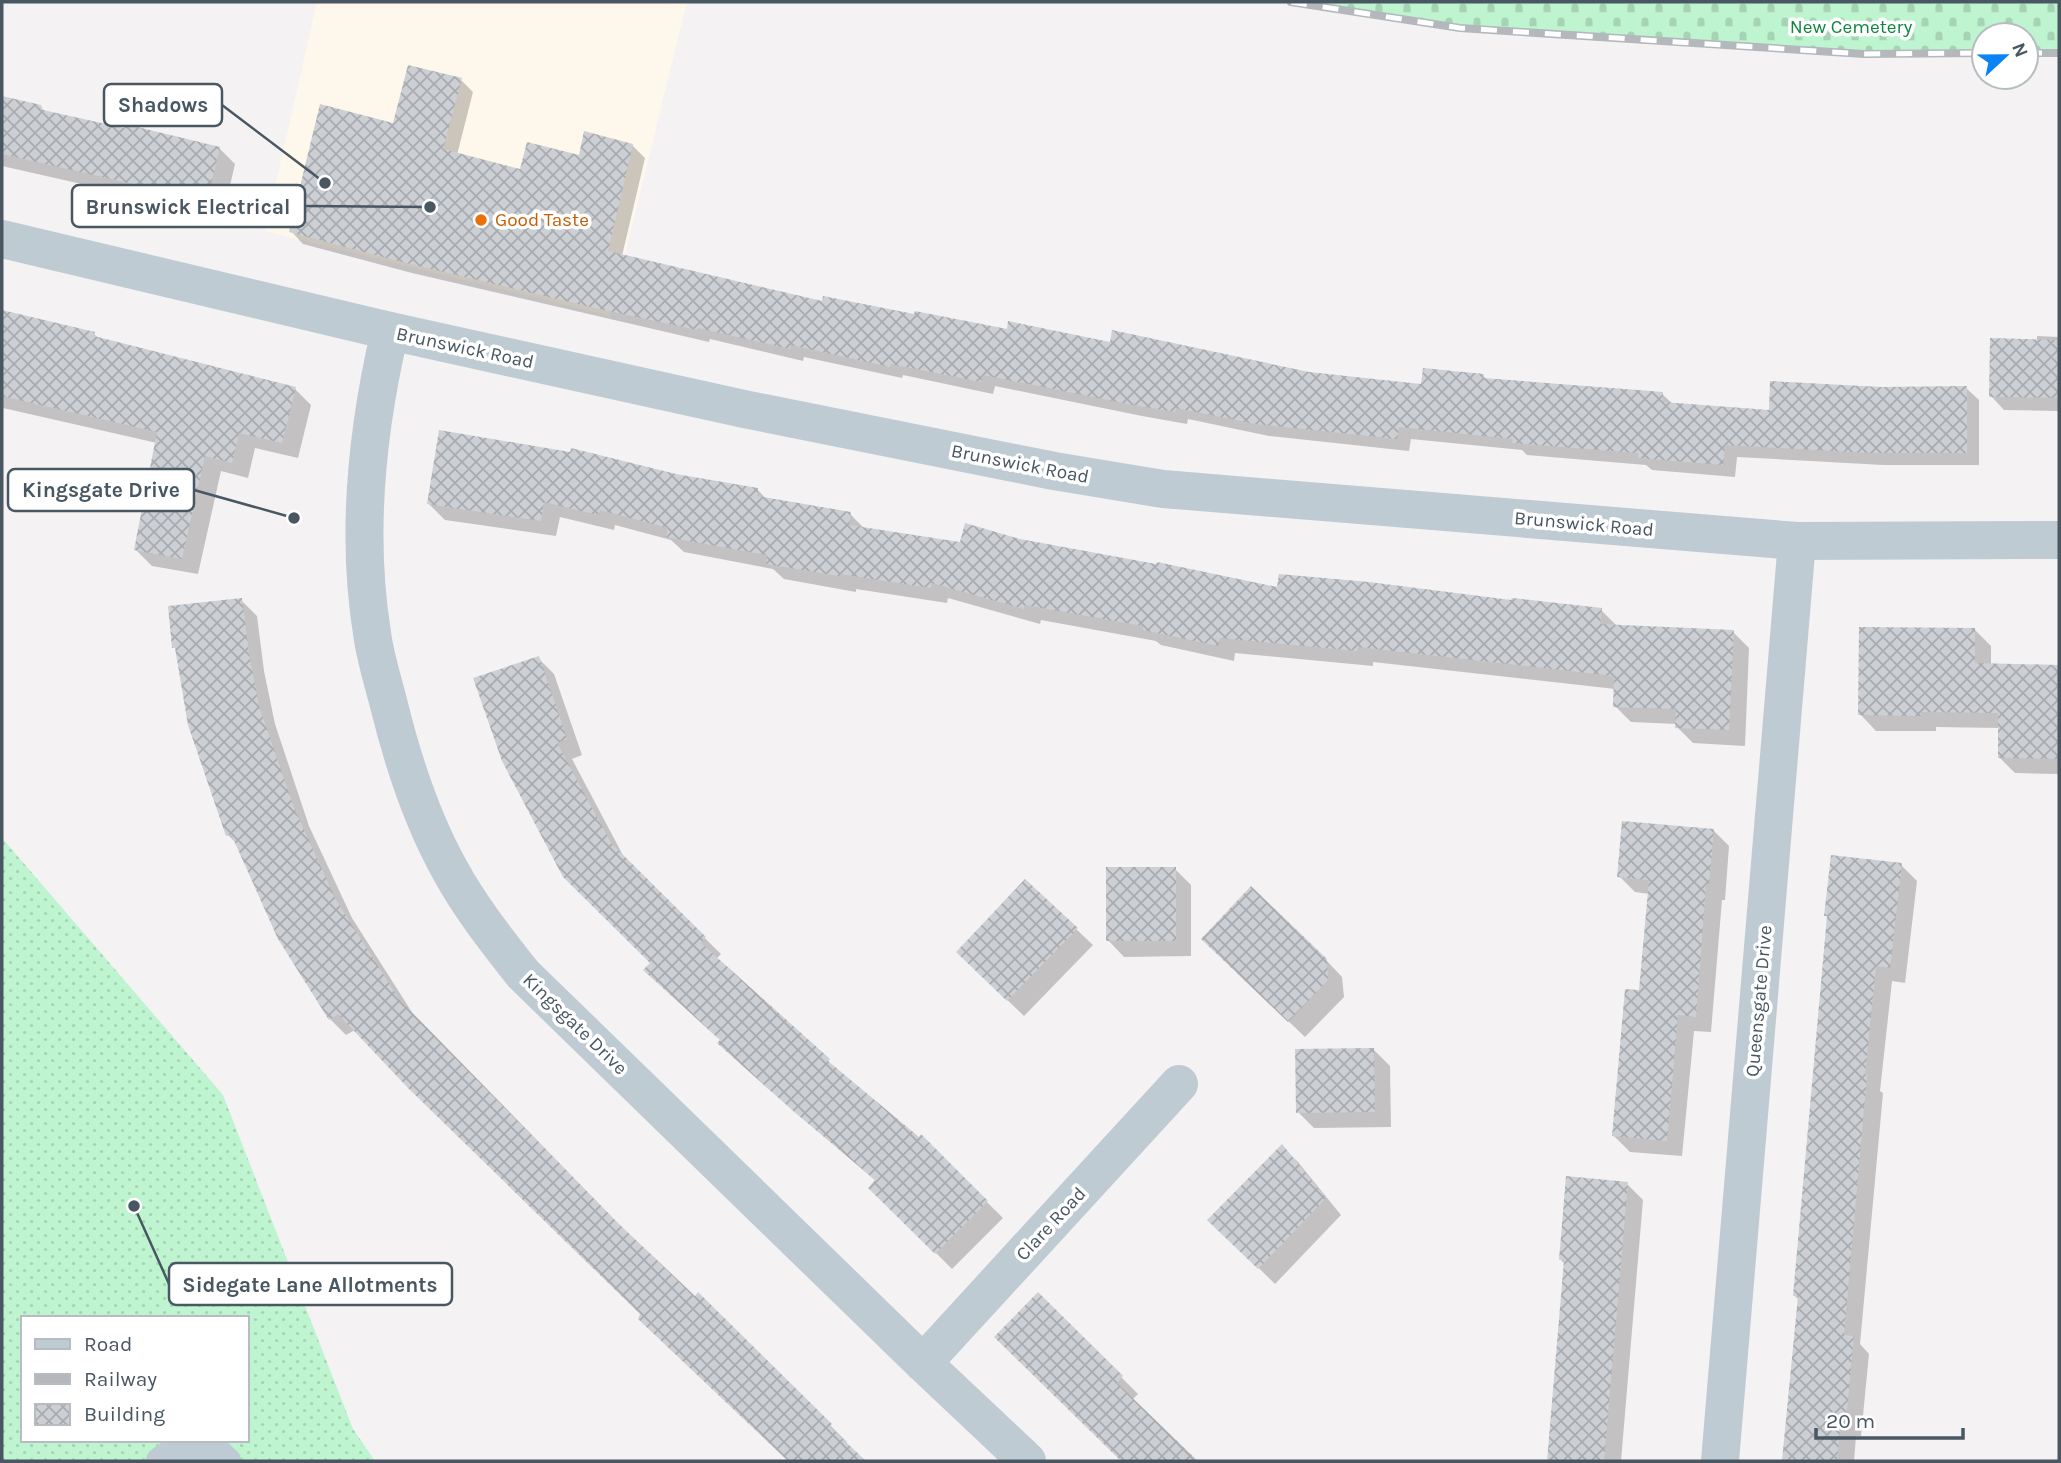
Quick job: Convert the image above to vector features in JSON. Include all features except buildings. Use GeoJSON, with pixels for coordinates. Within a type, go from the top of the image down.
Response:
{"type":"FeatureCollection","features":[{"type":"Feature","properties":{"kind":"street","name":"Brunswick Road"},"geometry":{"type":"LineString","coordinates":[[2,239],[390,331],[758,412],[1054,471],[1163,489],[1797,541],[2059,540]]}},
{"type":"Feature","properties":{"kind":"street","name":"Kingsgate Drive"},"geometry":{"type":"LineString","coordinates":[[390,331],[368,451],[364,550],[372,633],[402,758],[421,809],[450,870],[488,929],[523,974],[1027,1461]]}},
{"type":"Feature","properties":{"kind":"street","name":"Queensgate Drive"},"geometry":{"type":"LineString","coordinates":[[1720,1461],[1797,541]]}},
{"type":"Feature","properties":{"kind":"street","name":"Clare Road"},"geometry":{"type":"LineString","coordinates":[[923,1363],[1179,1084]]}},
{"type":"Feature","properties":{"kind":"lane"},"geometry":{"type":"LineString","coordinates":[[160,1461],[168,1454],[198,1444],[215,1449],[227,1461]]}},
{"type":"Feature","properties":{"kind":"shaded area"},"geometry":{"type":"Polygon","coordinates":[[[317,2],[687,2],[610,316],[265,231],[317,2]]]}},
{"type":"Feature","properties":{"kind":"green space","name":"New Cemetery"},"geometry":{"type":"Polygon","coordinates":[[[1291,2],[2059,2],[2059,53],[2040,53],[2040,21],[1970,21],[1970,53],[1864,54],[1460,28],[1291,2]]]}},
{"type":"Feature","properties":{"kind":"green space"},"geometry":{"type":"Polygon","coordinates":[[[2,838],[223,1095],[353,1429],[375,1461],[2,1461],[2,838]]]}},
{"type":"Feature","properties":{"kind":"railway"},"geometry":{"type":"LineString","coordinates":[[1291,2],[1460,28],[1864,54],[1970,53]]}},
{"type":"Feature","properties":{"kind":"railway"},"geometry":{"type":"LineString","coordinates":[[2040,53],[2059,53]]}},
{"type":"Feature","properties":{"kind":"place","name":"Shadows"},"geometry":{"type":"Point","coordinates":[325,183]}},
{"type":"Feature","properties":{"kind":"place","name":"Brunswick Electrical"},"geometry":{"type":"Point","coordinates":[430,207]}},
{"type":"Feature","properties":{"kind":"place","name":"Good Taste"},"geometry":{"type":"Point","coordinates":[481,220]}},
{"type":"Feature","properties":{"kind":"place","name":"Kingsgate Drive"},"geometry":{"type":"Point","coordinates":[294,518]}},
{"type":"Feature","properties":{"kind":"place","name":"Sidegate Lane Allotments"},"geometry":{"type":"Point","coordinates":[134,1206]}}]}
